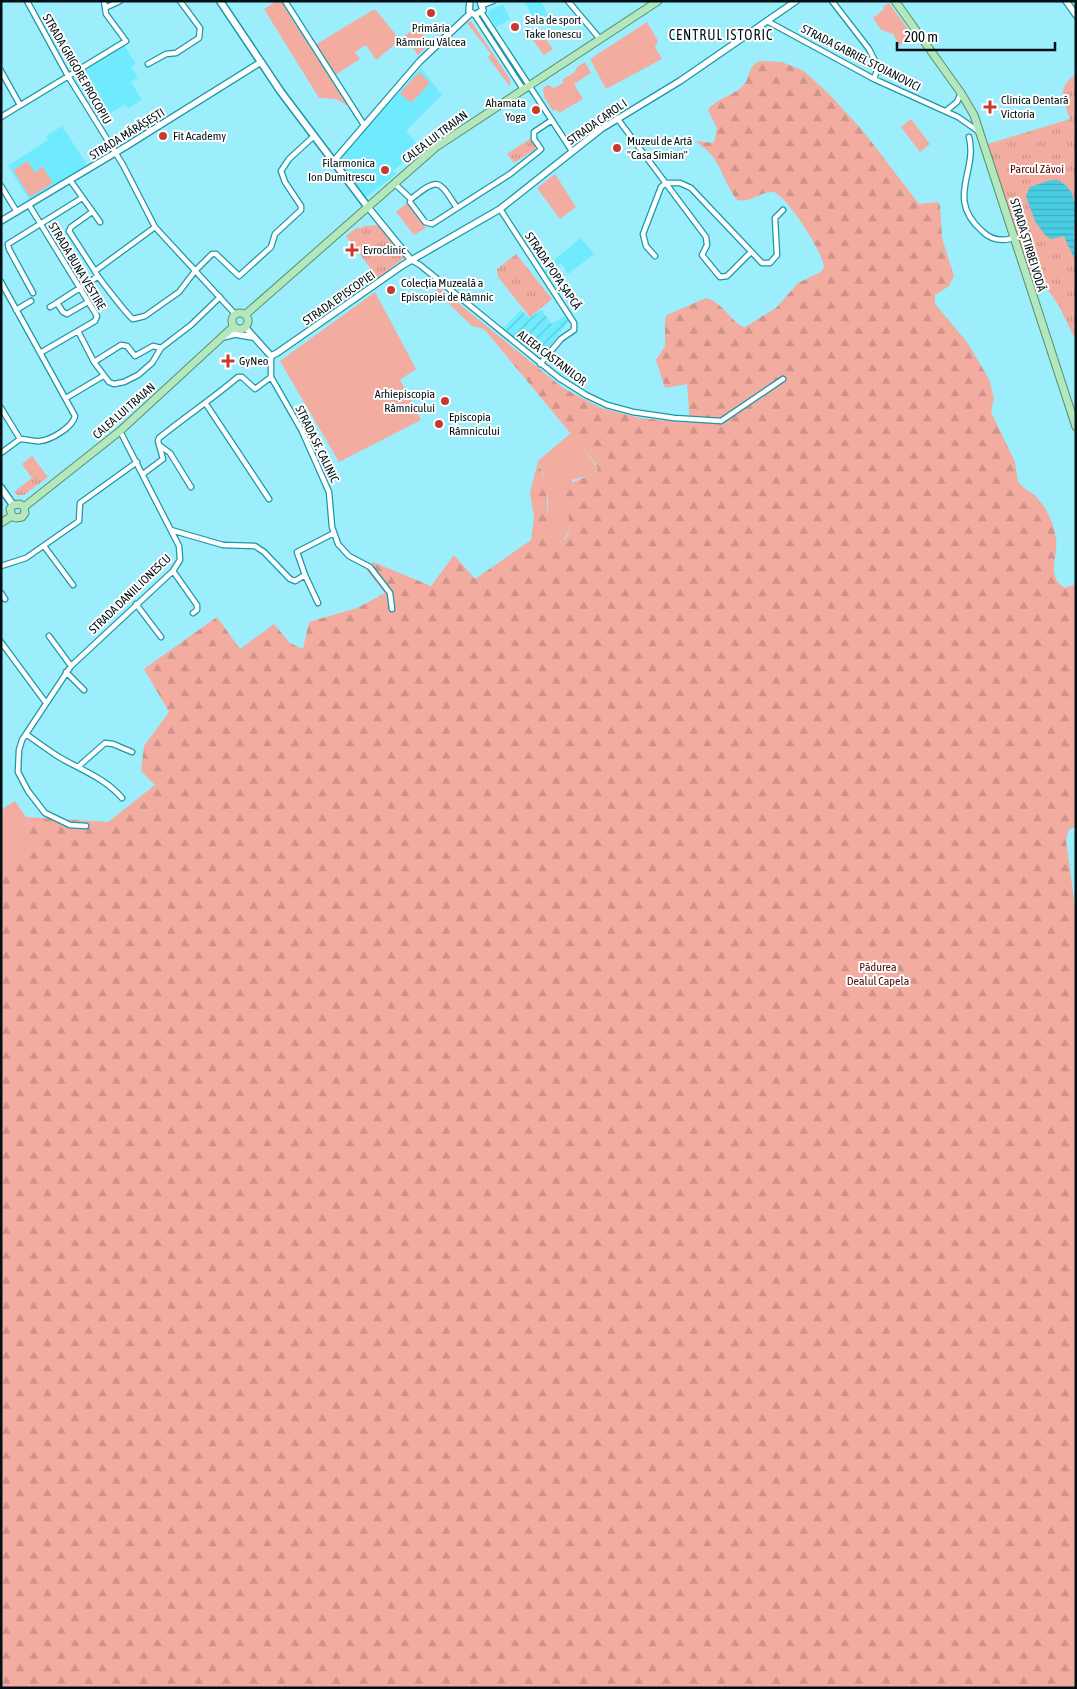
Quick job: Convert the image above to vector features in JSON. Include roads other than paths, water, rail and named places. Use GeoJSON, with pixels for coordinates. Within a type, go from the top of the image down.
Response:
{"type":"FeatureCollection","features":[{"type":"Feature","properties":{"kind":"main road"},"geometry":{"type":"LineString","coordinates":[[220,1],[314,136],[367,206]]}},
{"type":"Feature","properties":{"kind":"main road","name":"CALEA LUI TRAIAN"},"geometry":{"type":"LineString","coordinates":[[245,316],[367,206],[440,144],[658,1]]}},
{"type":"Feature","properties":{"kind":"main road","name":"STRADA ȘTIRBEI VODĂ"},"geometry":{"type":"LineString","coordinates":[[895,1],[961,93],[981,134],[1076,427]]}},
{"type":"Feature","properties":{"kind":"main road"},"geometry":{"type":"LineString","coordinates":[[239,313],[245,316],[247,320],[245,327],[238,328],[234,326],[232,319],[235,314],[239,313]]}},
{"type":"Feature","properties":{"kind":"main road","name":"CALEA LUI TRAIAN"},"geometry":{"type":"LineString","coordinates":[[1,523],[12,516],[18,519],[22,517],[25,513],[24,506],[120,431],[234,326]]}},
{"type":"Feature","properties":{"kind":"main road"},"geometry":{"type":"LineString","coordinates":[[1,488],[13,505]]}},
{"type":"Feature","properties":{"kind":"main road"},"geometry":{"type":"LineString","coordinates":[[13,505],[20,504],[24,506]]}},
{"type":"Feature","properties":{"kind":"main road"},"geometry":{"type":"LineString","coordinates":[[12,516],[10,511],[13,505]]}},
{"type":"Feature","properties":{"kind":"street","name":"STRADA GRIGORE PROCOPIU"},"geometry":{"type":"LineString","coordinates":[[27,1],[68,76],[116,153],[155,227],[235,314]]}},
{"type":"Feature","properties":{"kind":"street"},"geometry":{"type":"LineString","coordinates":[[1,117],[126,41],[106,14],[107,7],[104,1]]}},
{"type":"Feature","properties":{"kind":"street"},"geometry":{"type":"LineString","coordinates":[[107,7],[120,1]]}},
{"type":"Feature","properties":{"kind":"street"},"geometry":{"type":"LineString","coordinates":[[148,64],[166,54],[176,53],[199,38],[200,28],[180,1]]}},
{"type":"Feature","properties":{"kind":"street"},"geometry":{"type":"LineString","coordinates":[[285,1],[364,126]]}},
{"type":"Feature","properties":{"kind":"street"},"geometry":{"type":"LineString","coordinates":[[333,162],[425,55],[478,9],[493,1]]}},
{"type":"Feature","properties":{"kind":"street"},"geometry":{"type":"LineString","coordinates":[[568,1],[600,39]]}},
{"type":"Feature","properties":{"kind":"street","name":"STRADA CAROL I"},"geometry":{"type":"LineString","coordinates":[[411,260],[500,209],[572,151],[618,118],[680,81],[796,1]]}},
{"type":"Feature","properties":{"kind":"street"},"geometry":{"type":"LineString","coordinates":[[832,1],[874,56],[878,67],[874,79]]}},
{"type":"Feature","properties":{"kind":"street"},"geometry":{"type":"LineString","coordinates":[[1066,1],[1076,15]]}},
{"type":"Feature","properties":{"kind":"street"},"geometry":{"type":"LineString","coordinates":[[470,2],[478,9],[526,87],[552,120],[572,151]]}},
{"type":"Feature","properties":{"kind":"street","name":"STRADA GABRIEL STOIANOVICI"},"geometry":{"type":"LineString","coordinates":[[767,21],[874,79],[946,111],[966,122],[981,134]]}},
{"type":"Feature","properties":{"kind":"street","name":"STRADA MĂRĂȘEȘTI"},"geometry":{"type":"LineString","coordinates":[[1,220],[116,153],[261,62]]}},
{"type":"Feature","properties":{"kind":"street"},"geometry":{"type":"LineString","coordinates":[[1,71],[20,106]]}},
{"type":"Feature","properties":{"kind":"street"},"geometry":{"type":"LineString","coordinates":[[946,111],[957,102],[961,93]]}},
{"type":"Feature","properties":{"kind":"street"},"geometry":{"type":"LineString","coordinates":[[618,118],[706,237],[707,246],[702,255],[720,277],[726,276],[750,253]]}},
{"type":"Feature","properties":{"kind":"street"},"geometry":{"type":"LineString","coordinates":[[410,202],[425,222],[432,224],[510,174],[539,151],[541,149],[534,139],[534,132],[552,120]]}},
{"type":"Feature","properties":{"kind":"street"},"geometry":{"type":"LineString","coordinates":[[92,212],[71,226],[69,231],[97,277],[112,292],[128,316],[136,320],[152,312],[180,292],[195,271],[214,254],[236,274],[242,274],[271,247],[275,234],[300,210],[301,203],[289,189],[282,176],[282,167],[314,136]]}},
{"type":"Feature","properties":{"kind":"street"},"geometry":{"type":"LineString","coordinates":[[969,136],[970,152],[963,190],[966,209],[972,221],[984,233],[1000,240],[1014,238]]}},
{"type":"Feature","properties":{"kind":"street"},"geometry":{"type":"LineString","coordinates":[[70,180],[100,222]]}},
{"type":"Feature","properties":{"kind":"street"},"geometry":{"type":"LineString","coordinates":[[394,183],[411,199],[430,184],[435,183],[444,188],[457,208]]}},
{"type":"Feature","properties":{"kind":"street"},"geometry":{"type":"LineString","coordinates":[[655,256],[646,246],[643,234],[662,187],[666,183],[680,183],[691,188],[750,253],[762,263],[770,263],[775,258],[778,245],[774,218],[783,210]]}},
{"type":"Feature","properties":{"kind":"street"},"geometry":{"type":"LineString","coordinates":[[1,186],[16,212]]}},
{"type":"Feature","properties":{"kind":"street"},"geometry":{"type":"LineString","coordinates":[[33,294],[7,246],[82,198]]}},
{"type":"Feature","properties":{"kind":"street","name":"STRADA BUNA VESTIRE"},"geometry":{"type":"LineString","coordinates":[[29,205],[97,319],[78,331]]}},
{"type":"Feature","properties":{"kind":"street"},"geometry":{"type":"LineString","coordinates":[[367,206],[411,260]]}},
{"type":"Feature","properties":{"kind":"street","name":"STRADA POPA ȘAPCĂ"},"geometry":{"type":"LineString","coordinates":[[500,209],[574,323],[574,330],[560,339],[540,364]]}},
{"type":"Feature","properties":{"kind":"street"},"geometry":{"type":"LineString","coordinates":[[95,271],[155,227]]}},
{"type":"Feature","properties":{"kind":"street","name":"STRADA EPISCOPIEI"},"geometry":{"type":"LineString","coordinates":[[271,356],[411,260]]}},
{"type":"Feature","properties":{"kind":"street","name":"ALEEA CASTANILOR"},"geometry":{"type":"LineString","coordinates":[[411,260],[424,268],[540,364],[573,388],[608,405],[633,412],[674,418],[721,421],[782,379]]}},
{"type":"Feature","properties":{"kind":"street"},"geometry":{"type":"LineString","coordinates":[[50,307],[97,277]]}},
{"type":"Feature","properties":{"kind":"street"},"geometry":{"type":"LineString","coordinates":[[1,282],[76,416],[73,422],[49,439],[38,442],[20,439],[1,453]]}},
{"type":"Feature","properties":{"kind":"street"},"geometry":{"type":"LineString","coordinates":[[40,353],[78,331],[94,362],[111,384],[134,378],[152,363],[160,348],[191,325],[220,297]]}},
{"type":"Feature","properties":{"kind":"street"},"geometry":{"type":"LineString","coordinates":[[16,310],[31,301]]}},
{"type":"Feature","properties":{"kind":"street"},"geometry":{"type":"LineString","coordinates":[[55,304],[67,314],[88,302]]}},
{"type":"Feature","properties":{"kind":"street"},"geometry":{"type":"LineString","coordinates":[[245,327],[271,356]]}},
{"type":"Feature","properties":{"kind":"street"},"geometry":{"type":"LineString","coordinates":[[223,337],[235,334],[254,337]]}},
{"type":"Feature","properties":{"kind":"street"},"geometry":{"type":"LineString","coordinates":[[94,362],[121,345],[127,346],[135,356],[152,346],[160,348]]}},
{"type":"Feature","properties":{"kind":"street","name":"STRADA SF. CALINIC"},"geometry":{"type":"LineString","coordinates":[[271,356],[271,377],[302,431],[329,492],[334,533],[345,554],[370,567],[390,593],[392,609]]}},
{"type":"Feature","properties":{"kind":"street"},"geometry":{"type":"LineString","coordinates":[[66,398],[103,376]]}},
{"type":"Feature","properties":{"kind":"street"},"geometry":{"type":"LineString","coordinates":[[143,474],[164,460],[159,438],[195,409],[206,404],[238,377],[242,377],[255,389],[271,377]]}},
{"type":"Feature","properties":{"kind":"street"},"geometry":{"type":"LineString","coordinates":[[206,404],[269,498]]}},
{"type":"Feature","properties":{"kind":"street"},"geometry":{"type":"LineString","coordinates":[[1,408],[20,439]]}},
{"type":"Feature","properties":{"kind":"street","name":"STRADA DANIIL IONESCU"},"geometry":{"type":"LineString","coordinates":[[86,826],[70,824],[52,818],[45,813],[28,791],[17,765],[19,750],[26,734],[70,666],[178,565],[181,555],[171,530],[120,431]]}},
{"type":"Feature","properties":{"kind":"street"},"geometry":{"type":"LineString","coordinates":[[159,444],[170,453],[191,487]]}},
{"type":"Feature","properties":{"kind":"street"},"geometry":{"type":"LineString","coordinates":[[1,566],[20,562],[79,520],[80,503],[137,462]]}},
{"type":"Feature","properties":{"kind":"street"},"geometry":{"type":"LineString","coordinates":[[171,530],[223,545],[255,546],[264,552],[292,580],[299,580],[305,575]]}},
{"type":"Feature","properties":{"kind":"street"},"geometry":{"type":"LineString","coordinates":[[318,603],[297,552],[334,533]]}},
{"type":"Feature","properties":{"kind":"street"},"geometry":{"type":"LineString","coordinates":[[44,546],[73,585]]}},
{"type":"Feature","properties":{"kind":"street"},"geometry":{"type":"LineString","coordinates":[[173,570],[197,605],[197,610],[193,613]]}},
{"type":"Feature","properties":{"kind":"street"},"geometry":{"type":"LineString","coordinates":[[1,593],[5,599]]}},
{"type":"Feature","properties":{"kind":"street"},"geometry":{"type":"LineString","coordinates":[[136,604],[161,637]]}},
{"type":"Feature","properties":{"kind":"street"},"geometry":{"type":"LineString","coordinates":[[49,636],[70,666]]}},
{"type":"Feature","properties":{"kind":"street"},"geometry":{"type":"LineString","coordinates":[[1,642],[46,703]]}},
{"type":"Feature","properties":{"kind":"street"},"geometry":{"type":"LineString","coordinates":[[66,672],[84,690]]}},
{"type":"Feature","properties":{"kind":"street"},"geometry":{"type":"LineString","coordinates":[[26,734],[61,758],[79,766],[109,785],[122,798]]}},
{"type":"Feature","properties":{"kind":"street"},"geometry":{"type":"LineString","coordinates":[[79,766],[105,744],[113,744],[132,752]]}},
{"type":"Feature","properties":{"kind":"place","name":"Primăria Râmnicu Vâlcea"},"geometry":{"type":"Point","coordinates":[431,13]}},
{"type":"Feature","properties":{"kind":"place","name":"Sala de sport Take Ionescu"},"geometry":{"type":"Point","coordinates":[515,27]}},
{"type":"Feature","properties":{"kind":"place","name":"Clinica Dentară Victoria"},"geometry":{"type":"Point","coordinates":[990,107]}},
{"type":"Feature","properties":{"kind":"place","name":"Ahamata Yoga"},"geometry":{"type":"Point","coordinates":[536,110]}},
{"type":"Feature","properties":{"kind":"place","name":"Fit Academy"},"geometry":{"type":"Point","coordinates":[163,136]}},
{"type":"Feature","properties":{"kind":"place","name":"Muzeul de Artă \"Casa Simian\""},"geometry":{"type":"Point","coordinates":[617,148]}},
{"type":"Feature","properties":{"kind":"place","name":"Filarmonica Ion Dumitrescu"},"geometry":{"type":"Point","coordinates":[385,170]}},
{"type":"Feature","properties":{"kind":"place","name":"Evroclinic"},"geometry":{"type":"Point","coordinates":[352,250]}},
{"type":"Feature","properties":{"kind":"place","name":"Colecția Muzeală a Episcopiei de Râmnic"},"geometry":{"type":"Point","coordinates":[391,290]}},
{"type":"Feature","properties":{"kind":"place","name":"GyNeo"},"geometry":{"type":"Point","coordinates":[228,361]}},
{"type":"Feature","properties":{"kind":"place","name":"Arhiepiscopia Râmnicului"},"geometry":{"type":"Point","coordinates":[445,401]}},
{"type":"Feature","properties":{"kind":"place","name":"Episcopia Râmnicului"},"geometry":{"type":"Point","coordinates":[439,424]}},
{"type":"Feature","properties":{"kind":"district","name":"CENTRUL ISTORIC"},"geometry":{"type":"Point","coordinates":[721,35]}},
{"type":"Feature","properties":{"kind":"park label","name":"Parcul Zăvoi"},"geometry":{"type":"Point","coordinates":[1037,169]}},
{"type":"Feature","properties":{"kind":"park label","name":"Pădurea Dealul Capela"},"geometry":{"type":"Point","coordinates":[878,974]}}]}
